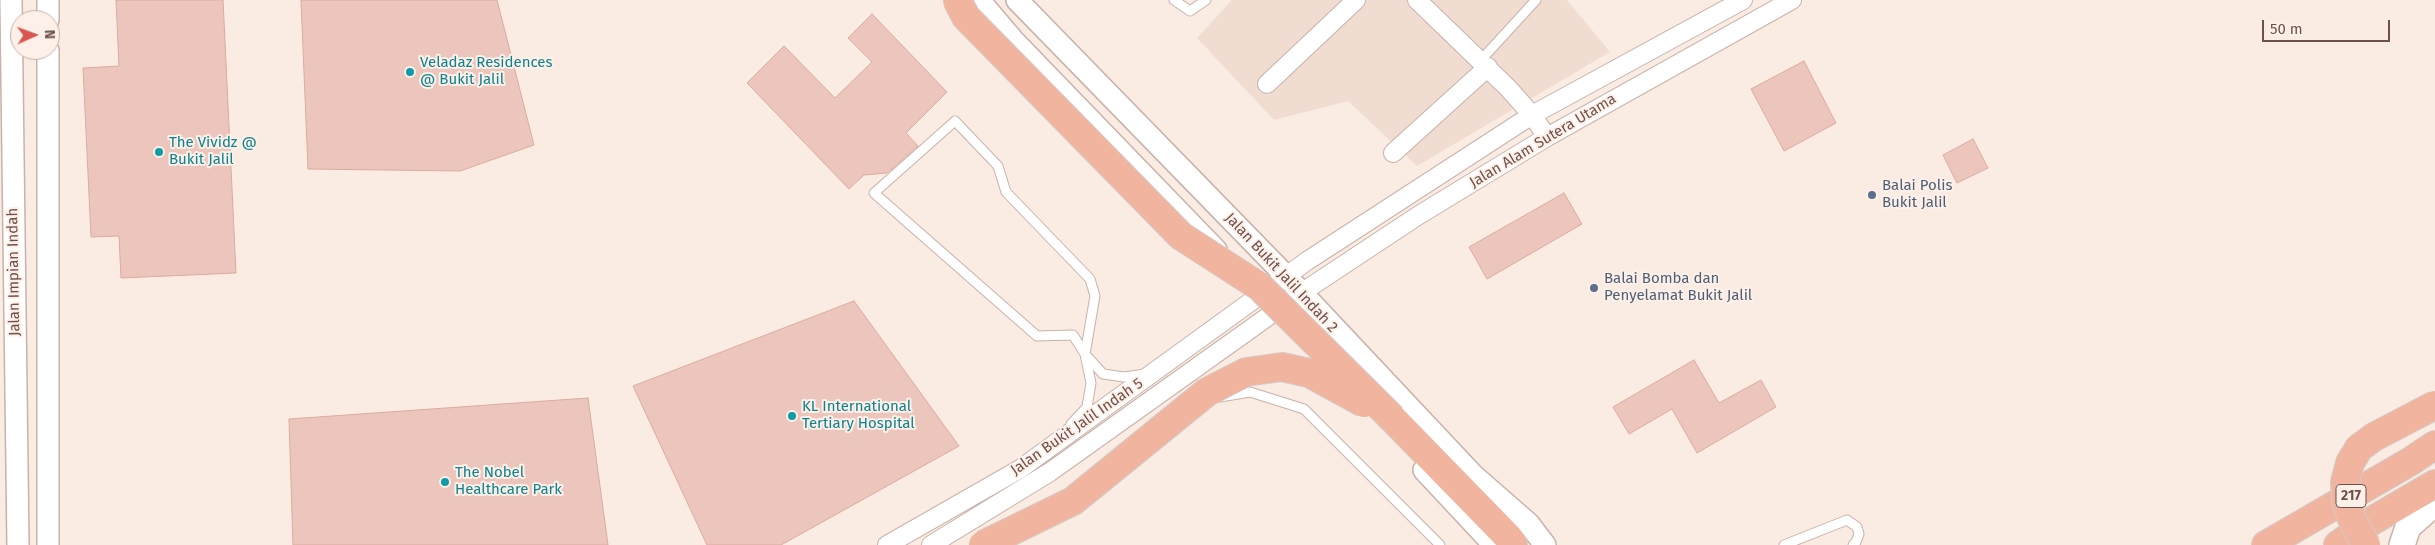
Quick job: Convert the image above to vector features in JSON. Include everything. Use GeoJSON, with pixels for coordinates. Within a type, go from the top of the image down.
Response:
{"type":"FeatureCollection","features":[{"type":"Feature","properties":{"kind":"highway"},"geometry":{"type":"LineString","coordinates":[[957,0],[966,17],[1181,236],[1260,288],[1392,418],[1508,537],[1513,545]]}},
{"type":"Feature","properties":{"kind":"highway"},"geometry":{"type":"LineString","coordinates":[[983,545],[1073,501],[1207,392],[1246,372],[1282,367],[1309,373],[1392,418]]}},
{"type":"Feature","properties":{"kind":"highway"},"geometry":{"type":"LineString","coordinates":[[2368,534],[2351,517],[2346,499],[2345,482],[2350,463],[2359,448],[2366,442],[2435,405]]}},
{"type":"Feature","properties":{"kind":"highway","name":"217"},"geometry":{"type":"LineString","coordinates":[[2266,545],[2435,444]]}},
{"type":"Feature","properties":{"kind":"highway","name":"217"},"geometry":{"type":"LineString","coordinates":[[2338,545],[2368,534],[2435,484]]}},
{"type":"Feature","properties":{"kind":"highway"},"geometry":{"type":"LineString","coordinates":[[2319,545],[2368,534]]}},
{"type":"Feature","properties":{"kind":"main road"},"geometry":{"type":"LineString","coordinates":[[2402,545],[2408,527],[2435,504]]}},
{"type":"Feature","properties":{"kind":"street","name":"Jalan Impian Indah"},"geometry":{"type":"LineString","coordinates":[[11,0],[18,545]]}},
{"type":"Feature","properties":{"kind":"street","name":"Jalan Bukit Jalil Indah 2"},"geometry":{"type":"LineString","coordinates":[[978,0],[1013,40],[1259,295],[1494,545]]}},
{"type":"Feature","properties":{"kind":"street","name":"Jalan Bukit Jalil Indah 2"},"geometry":{"type":"LineString","coordinates":[[1017,0],[1286,276],[1473,475],[1529,524],[1545,545]]}},
{"type":"Feature","properties":{"kind":"street"},"geometry":{"type":"LineString","coordinates":[[1267,84],[1356,0]]}},
{"type":"Feature","properties":{"kind":"street"},"geometry":{"type":"LineString","coordinates":[[1417,0],[1484,63],[1532,115],[1547,137]]}},
{"type":"Feature","properties":{"kind":"street","name":"Jalan Alam Sutera Utama"},"geometry":{"type":"LineString","coordinates":[[1259,295],[1342,237],[1532,115],[1744,0]]}},
{"type":"Feature","properties":{"kind":"street","name":"Jalan Alam Sutera Utama"},"geometry":{"type":"LineString","coordinates":[[1275,313],[1301,293],[1419,215],[1547,137],[1792,0]]}},
{"type":"Feature","properties":{"kind":"street"},"geometry":{"type":"LineString","coordinates":[[48,60],[48,545]]}},
{"type":"Feature","properties":{"kind":"street"},"geometry":{"type":"LineString","coordinates":[[1393,153],[1484,63]]}},
{"type":"Feature","properties":{"kind":"street"},"geometry":{"type":"LineString","coordinates":[[1480,150],[1492,172]]}},
{"type":"Feature","properties":{"kind":"street","name":"Jalan Bukit Jalil Indah 5"},"geometry":{"type":"LineString","coordinates":[[887,545],[1020,469],[1259,295]]}},
{"type":"Feature","properties":{"kind":"street","name":"Jalan Bukit Jalil Indah 5"},"geometry":{"type":"LineString","coordinates":[[930,545],[1050,472],[1275,313]]}},
{"type":"Feature","properties":{"kind":"lane"},"geometry":{"type":"LineString","coordinates":[[1174,0],[1190,11],[1206,0]]}},
{"type":"Feature","properties":{"kind":"lane"},"geometry":{"type":"LineString","coordinates":[[1484,63],[1536,0]]}},
{"type":"Feature","properties":{"kind":"lane"},"geometry":{"type":"LineString","coordinates":[[1041,454],[1087,406],[1091,383],[1085,354],[1095,296],[1090,279],[1006,192],[998,166],[955,121],[874,193],[1037,336],[1073,335],[1085,354],[1103,374],[1124,378],[1154,372]]}},
{"type":"Feature","properties":{"kind":"lane"},"geometry":{"type":"LineString","coordinates":[[1089,496],[1214,398],[1250,392],[1304,409],[1440,545]]}},
{"type":"Feature","properties":{"kind":"lane"},"geometry":{"type":"LineString","coordinates":[[1784,545],[1847,520],[1857,527],[1859,534],[1853,545]]}},
{"type":"Feature","properties":{"kind":"shaded area"},"geometry":{"type":"Polygon","coordinates":[[[1232,0],[1567,0],[1610,52],[1417,166],[1348,101],[1274,120],[1197,38],[1232,0]]]}},
{"type":"Feature","properties":{"kind":"building","name":"The Vividz @ Bukit Jalil"},"geometry":{"type":"Polygon","coordinates":[[[116,0],[223,0],[236,273],[121,278],[119,236],[91,237],[83,68],[119,66],[116,0]]]}},
{"type":"Feature","properties":{"kind":"building","name":"Veladaz Residences @ Bukit Jalil"},"geometry":{"type":"Polygon","coordinates":[[[301,0],[497,0],[534,145],[460,171],[308,169],[301,0]]]}},
{"type":"Feature","properties":{"kind":"building"},"geometry":{"type":"Polygon","coordinates":[[[872,14],[947,92],[906,133],[918,146],[887,173],[864,175],[849,189],[747,83],[784,46],[835,98],[872,62],[848,38],[872,14]]]}},
{"type":"Feature","properties":{"kind":"building"},"geometry":{"type":"Polygon","coordinates":[[[1804,61],[1836,123],[1784,151],[1751,89],[1804,61]]]}},
{"type":"Feature","properties":{"kind":"building"},"geometry":{"type":"Polygon","coordinates":[[[1973,139],[1988,168],[1957,183],[1943,155],[1973,139]]]}},
{"type":"Feature","properties":{"kind":"building"},"geometry":{"type":"Polygon","coordinates":[[[1564,193],[1582,224],[1487,279],[1469,247],[1564,193]]]}},
{"type":"Feature","properties":{"kind":"building","name":"KL International Tertiary Hospital"},"geometry":{"type":"Polygon","coordinates":[[[854,301],[959,446],[781,545],[707,545],[633,386],[854,301]]]}},
{"type":"Feature","properties":{"kind":"building"},"geometry":{"type":"Polygon","coordinates":[[[1694,360],[1719,403],[1761,380],[1776,407],[1697,453],[1672,409],[1629,434],[1613,407],[1694,360]]]}},
{"type":"Feature","properties":{"kind":"building","name":"The Nobel Healthcare Park"},"geometry":{"type":"Polygon","coordinates":[[[588,398],[608,545],[293,545],[289,419],[588,398]]]}},
{"type":"Feature","properties":{"kind":"place","name":"Veladaz Residences @ Bukit Jalil"},"geometry":{"type":"Point","coordinates":[410,72]}},
{"type":"Feature","properties":{"kind":"place","name":"The Vividz @ Bukit Jalil"},"geometry":{"type":"Point","coordinates":[159,152]}},
{"type":"Feature","properties":{"kind":"place","name":"Balai Polis Bukit Jalil"},"geometry":{"type":"Point","coordinates":[1872,195]}},
{"type":"Feature","properties":{"kind":"place","name":"Balai Bomba dan Penyelamat Bukit Jalil"},"geometry":{"type":"Point","coordinates":[1594,288]}},
{"type":"Feature","properties":{"kind":"place","name":"KL International Tertiary Hospital"},"geometry":{"type":"Point","coordinates":[792,416]}},
{"type":"Feature","properties":{"kind":"place","name":"The Nobel Healthcare Park"},"geometry":{"type":"Point","coordinates":[445,482]}}]}
